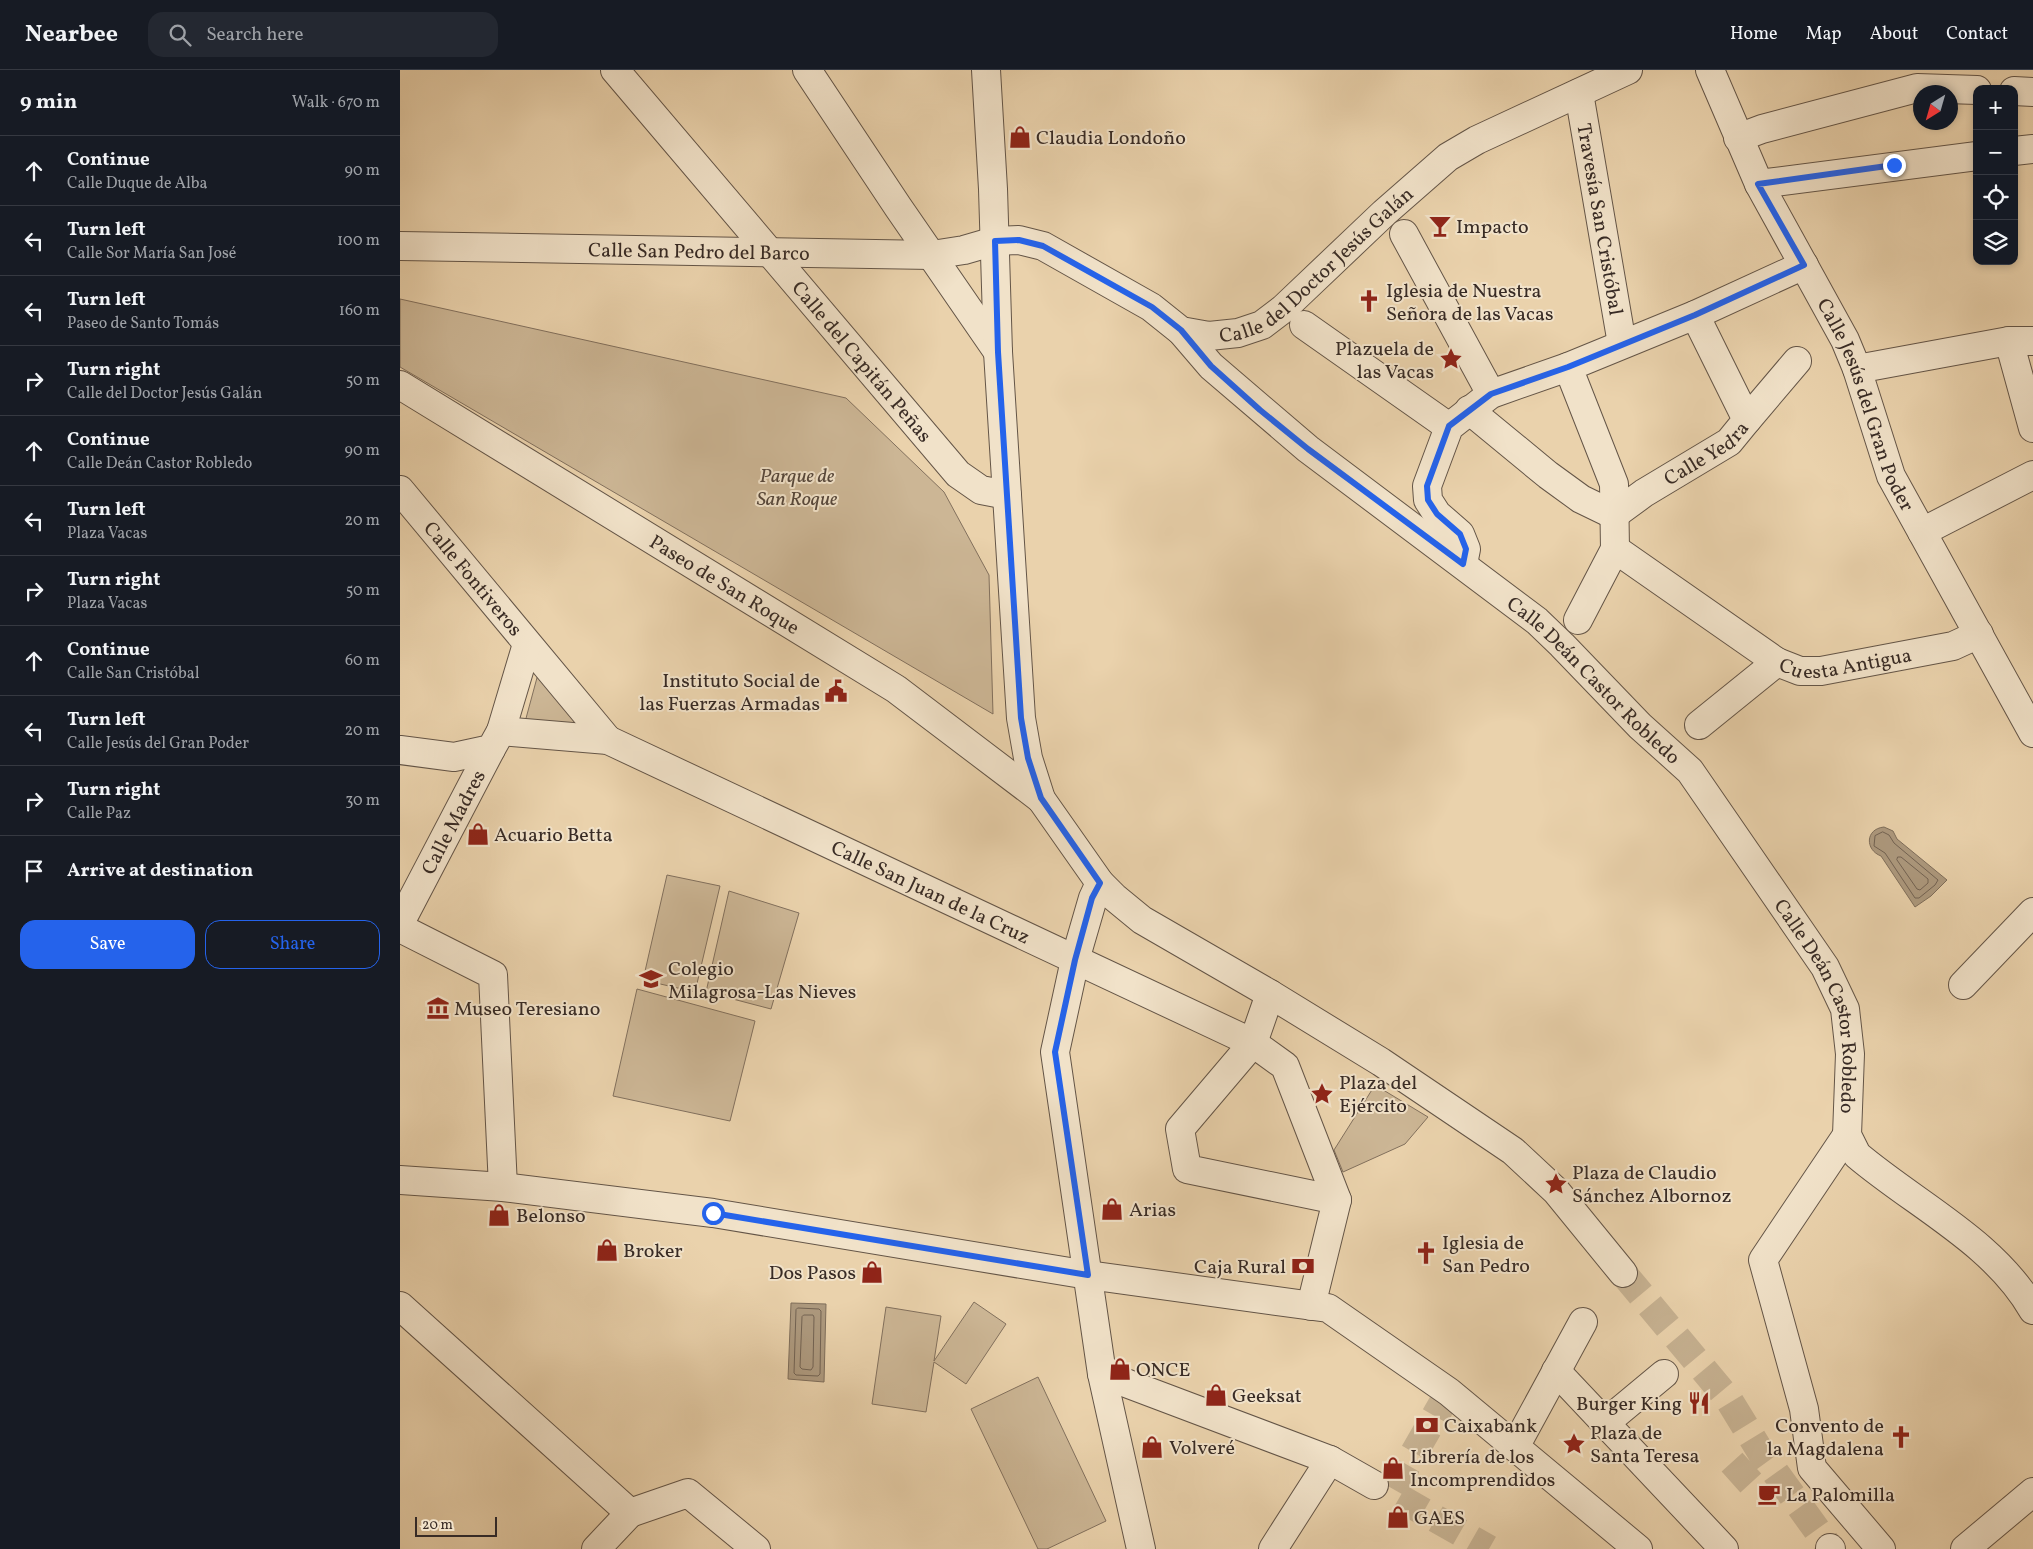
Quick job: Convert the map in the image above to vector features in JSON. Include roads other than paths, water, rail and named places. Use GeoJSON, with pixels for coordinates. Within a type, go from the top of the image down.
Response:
{"type":"FeatureCollection","features":[{"type":"Feature","properties":{"kind":"street","name":"Calle del Capitán Peñas"},"geometry":{"type":"LineString","coordinates":[[615,70],[958,474],[981,490],[1007,495]]}},
{"type":"Feature","properties":{"kind":"street"},"geometry":{"type":"LineString","coordinates":[[807,70],[998,352]]}},
{"type":"Feature","properties":{"kind":"street"},"geometry":{"type":"LineString","coordinates":[[986,70],[995,241],[998,352],[1021,718],[1028,758],[1041,798],[1100,883],[1142,920],[1381,1062],[1513,1151],[1556,1191],[1623,1274]]}},
{"type":"Feature","properties":{"kind":"street","name":"Calle del Doctor Jesús Galán"},"geometry":{"type":"LineString","coordinates":[[995,241],[1019,240],[1043,246],[1152,307],[1181,330],[1209,336],[1238,334],[1262,325],[1283,309],[1384,213],[1448,157],[1477,140],[1628,70]]}},
{"type":"Feature","properties":{"kind":"street","name":"Calle Jesús del Gran Poder"},"geometry":{"type":"LineString","coordinates":[[1710,70],[1758,184],[1804,265],[1844,340],[1857,369],[1891,476],[2033,733]]}},
{"type":"Feature","properties":{"kind":"street"},"geometry":{"type":"LineString","coordinates":[[1738,138],[1762,129],[1917,88],[1973,90]]}},
{"type":"Feature","properties":{"kind":"street"},"geometry":{"type":"LineString","coordinates":[[2018,91],[2033,92]]}},
{"type":"Feature","properties":{"kind":"street","name":"Travesía San Cristóbal"},"geometry":{"type":"LineString","coordinates":[[1579,93],[1622,344]]}},
{"type":"Feature","properties":{"kind":"street"},"geometry":{"type":"LineString","coordinates":[[2018,151],[2033,149]]}},
{"type":"Feature","properties":{"kind":"street"},"geometry":{"type":"LineString","coordinates":[[1758,184],[1894,165],[1973,156]]}},
{"type":"Feature","properties":{"kind":"street"},"geometry":{"type":"LineString","coordinates":[[1404,234],[1491,394]]}},
{"type":"Feature","properties":{"kind":"street","name":"Calle San Pedro del Barco"},"geometry":{"type":"LineString","coordinates":[[400,246],[932,255],[964,250],[995,241]]}},
{"type":"Feature","properties":{"kind":"street"},"geometry":{"type":"LineString","coordinates":[[1463,564],[1466,549],[1460,534],[1437,514],[1428,500],[1427,486],[1459,418],[1491,394],[1568,367],[1695,315],[1804,265]]}},
{"type":"Feature","properties":{"kind":"street","name":"Calle Yedra"},"geometry":{"type":"LineString","coordinates":[[1614,515],[1644,493],[1729,442],[1747,420],[1695,315]]}},
{"type":"Feature","properties":{"kind":"street"},"geometry":{"type":"LineString","coordinates":[[1304,325],[1459,418],[1548,475],[1581,499],[1614,515]]}},
{"type":"Feature","properties":{"kind":"street","name":"Calle Deán Castor Robledo"},"geometry":{"type":"LineString","coordinates":[[1181,330],[1211,366],[1260,410],[1308,449],[1537,621],[1640,726],[1690,771],[1825,967],[1845,1009],[1850,1054],[1847,1135]]}},
{"type":"Feature","properties":{"kind":"street"},"geometry":{"type":"LineString","coordinates":[[1857,369],[2021,341],[2033,428]]}},
{"type":"Feature","properties":{"kind":"street"},"geometry":{"type":"LineString","coordinates":[[1747,420],[1796,361]]}},
{"type":"Feature","properties":{"kind":"street"},"geometry":{"type":"LineString","coordinates":[[1568,367],[1614,484],[1616,549],[1578,620]]}},
{"type":"Feature","properties":{"kind":"street","name":"Paseo de San Roque"},"geometry":{"type":"LineString","coordinates":[[400,385],[896,689],[1041,798]]}},
{"type":"Feature","properties":{"kind":"street"},"geometry":{"type":"LineString","coordinates":[[1922,532],[2033,476]]}},
{"type":"Feature","properties":{"kind":"street","name":"Calle Fontiveros"},"geometry":{"type":"LineString","coordinates":[[400,490],[528,644]]}},
{"type":"Feature","properties":{"kind":"street"},"geometry":{"type":"LineString","coordinates":[[1616,549],[1777,662]]}},
{"type":"Feature","properties":{"kind":"street","name":"Cuesta Antigua"},"geometry":{"type":"LineString","coordinates":[[1699,725],[1777,662],[1800,671],[1821,671],[1953,646],[1979,634]]}},
{"type":"Feature","properties":{"kind":"street"},"geometry":{"type":"LineString","coordinates":[[496,740],[528,644]]}},
{"type":"Feature","properties":{"kind":"street","name":"Calle San Juan de la Cruz"},"geometry":{"type":"LineString","coordinates":[[528,644],[608,740],[1253,1043]]}},
{"type":"Feature","properties":{"kind":"street","name":"Calle San Juan de la Cruz"},"geometry":{"type":"LineString","coordinates":[[400,750],[454,757],[496,740],[608,740]]}},
{"type":"Feature","properties":{"kind":"street","name":"Calle Madres"},"geometry":{"type":"LineString","coordinates":[[400,923],[496,740]]}},
{"type":"Feature","properties":{"kind":"street"},"geometry":{"type":"LineString","coordinates":[[1100,883],[1092,898],[1075,960],[1055,1052],[1102,1374],[1141,1549]]}},
{"type":"Feature","properties":{"kind":"street"},"geometry":{"type":"LineString","coordinates":[[1963,985],[2033,912]]}},
{"type":"Feature","properties":{"kind":"street"},"geometry":{"type":"LineString","coordinates":[[400,928],[493,975],[503,1187]]}},
{"type":"Feature","properties":{"kind":"street"},"geometry":{"type":"LineString","coordinates":[[1261,989],[1253,1043],[1180,1129],[1187,1170],[1337,1200]]}},
{"type":"Feature","properties":{"kind":"street"},"geometry":{"type":"LineString","coordinates":[[1253,1043],[1284,1066],[1337,1200],[1311,1306]]}},
{"type":"Feature","properties":{"kind":"street"},"geometry":{"type":"LineString","coordinates":[[1881,1549],[1812,1468],[1804,1409],[1763,1260],[1847,1135],[1857,1155],[1882,1176],[1974,1243],[2006,1273],[2033,1310]]}},
{"type":"Feature","properties":{"kind":"street"},"geometry":{"type":"LineString","coordinates":[[400,1180],[503,1187],[713,1213],[1088,1275],[1328,1308],[1449,1392],[1638,1549]]}},
{"type":"Feature","properties":{"kind":"street"},"geometry":{"type":"LineString","coordinates":[[400,1306],[496,1390],[630,1513]]}},
{"type":"Feature","properties":{"kind":"street"},"geometry":{"type":"LineString","coordinates":[[1515,1447],[1583,1322]]}},
{"type":"Feature","properties":{"kind":"street"},"geometry":{"type":"LineString","coordinates":[[1556,1371],[1724,1549]]}},
{"type":"Feature","properties":{"kind":"street"},"geometry":{"type":"LineString","coordinates":[[1102,1374],[1330,1460],[1374,1485]]}},
{"type":"Feature","properties":{"kind":"street"},"geometry":{"type":"LineString","coordinates":[[1605,1423],[1664,1374]]}},
{"type":"Feature","properties":{"kind":"street"},"geometry":{"type":"LineString","coordinates":[[1273,1549],[1330,1460]]}},
{"type":"Feature","properties":{"kind":"street"},"geometry":{"type":"LineString","coordinates":[[1965,1549],[2033,1492]]}},
{"type":"Feature","properties":{"kind":"street"},"geometry":{"type":"LineString","coordinates":[[596,1549],[630,1513],[688,1493],[756,1549]]}},
{"type":"Feature","properties":{"kind":"water"},"geometry":{"type":"Polygon","coordinates":[[[1884,827],[1893,831],[1897,839],[1947,880],[1931,896],[1915,907],[1881,856],[1870,845],[1870,835],[1884,827]]]}},
{"type":"Feature","properties":{"kind":"water"},"geometry":{"type":"Polygon","coordinates":[[[791,1303],[826,1304],[824,1382],[788,1379],[791,1303]]]}},
{"type":"Feature","properties":{"kind":"tunnel"},"geometry":{"type":"LineString","coordinates":[[1623,1273],[1729,1400],[1762,1454],[1830,1548]]}},
{"type":"Feature","properties":{"kind":"tunnel"},"geometry":{"type":"LineString","coordinates":[[1449,1392],[1391,1493],[1489,1549]]}},
{"type":"Feature","properties":{"kind":"tunnel"},"geometry":{"type":"LineString","coordinates":[[1731,1482],[1762,1454]]}},
{"type":"Feature","properties":{"kind":"place","name":"Claudia Londoño"},"geometry":{"type":"Point","coordinates":[1020,137]}},
{"type":"Feature","properties":{"kind":"place","name":"Impacto"},"geometry":{"type":"Point","coordinates":[1440,226]}},
{"type":"Feature","properties":{"kind":"place","name":"Iglesia de Nuestra Señora de las Vacas"},"geometry":{"type":"Point","coordinates":[1369,301]}},
{"type":"Feature","properties":{"kind":"place","name":"Plazuela de las Vacas"},"geometry":{"type":"Point","coordinates":[1451,359]}},
{"type":"Feature","properties":{"kind":"place","name":"Instituto Social de las Fuerzas Armadas"},"geometry":{"type":"Point","coordinates":[836,691]}},
{"type":"Feature","properties":{"kind":"place","name":"Acuario Betta"},"geometry":{"type":"Point","coordinates":[478,834]}},
{"type":"Feature","properties":{"kind":"place","name":"Colegio Milagrosa-Las Nieves"},"geometry":{"type":"Point","coordinates":[651,979]}},
{"type":"Feature","properties":{"kind":"place","name":"Museo Teresiano"},"geometry":{"type":"Point","coordinates":[438,1008]}},
{"type":"Feature","properties":{"kind":"place","name":"Plaza del Ejército"},"geometry":{"type":"Point","coordinates":[1322,1094]}},
{"type":"Feature","properties":{"kind":"place","name":"Plaza de Claudio Sánchez Albornoz"},"geometry":{"type":"Point","coordinates":[1556,1184]}},
{"type":"Feature","properties":{"kind":"place","name":"Arias"},"geometry":{"type":"Point","coordinates":[1112,1209]}},
{"type":"Feature","properties":{"kind":"place","name":"Belonso"},"geometry":{"type":"Point","coordinates":[499,1215]}},
{"type":"Feature","properties":{"kind":"place","name":"Broker"},"geometry":{"type":"Point","coordinates":[607,1250]}},
{"type":"Feature","properties":{"kind":"place","name":"Iglesia de San Pedro"},"geometry":{"type":"Point","coordinates":[1426,1253]}},
{"type":"Feature","properties":{"kind":"place","name":"Caja Rural"},"geometry":{"type":"Point","coordinates":[1303,1266]}},
{"type":"Feature","properties":{"kind":"place","name":"Dos Pasos"},"geometry":{"type":"Point","coordinates":[872,1272]}},
{"type":"Feature","properties":{"kind":"place","name":"ONCE"},"geometry":{"type":"Point","coordinates":[1120,1369]}},
{"type":"Feature","properties":{"kind":"place","name":"Geeksat"},"geometry":{"type":"Point","coordinates":[1216,1395]}},
{"type":"Feature","properties":{"kind":"place","name":"Burger King"},"geometry":{"type":"Point","coordinates":[1699,1403]}},
{"type":"Feature","properties":{"kind":"place","name":"Caixabank"},"geometry":{"type":"Point","coordinates":[1427,1425]}},
{"type":"Feature","properties":{"kind":"place","name":"Convento de la Magdalena"},"geometry":{"type":"Point","coordinates":[1901,1437]}},
{"type":"Feature","properties":{"kind":"place","name":"Plaza de Santa Teresa"},"geometry":{"type":"Point","coordinates":[1574,1444]}},
{"type":"Feature","properties":{"kind":"place","name":"Volveré"},"geometry":{"type":"Point","coordinates":[1152,1447]}},
{"type":"Feature","properties":{"kind":"place","name":"Librería de los Incomprendidos"},"geometry":{"type":"Point","coordinates":[1393,1468]}},
{"type":"Feature","properties":{"kind":"place","name":"La Palomilla"},"geometry":{"type":"Point","coordinates":[1769,1494]}},
{"type":"Feature","properties":{"kind":"place","name":"GAES"},"geometry":{"type":"Point","coordinates":[1398,1517]}},
{"type":"Feature","properties":{"kind":"park label","name":"Parque de San Roque"},"geometry":{"type":"Point","coordinates":[797,486]}}]}
